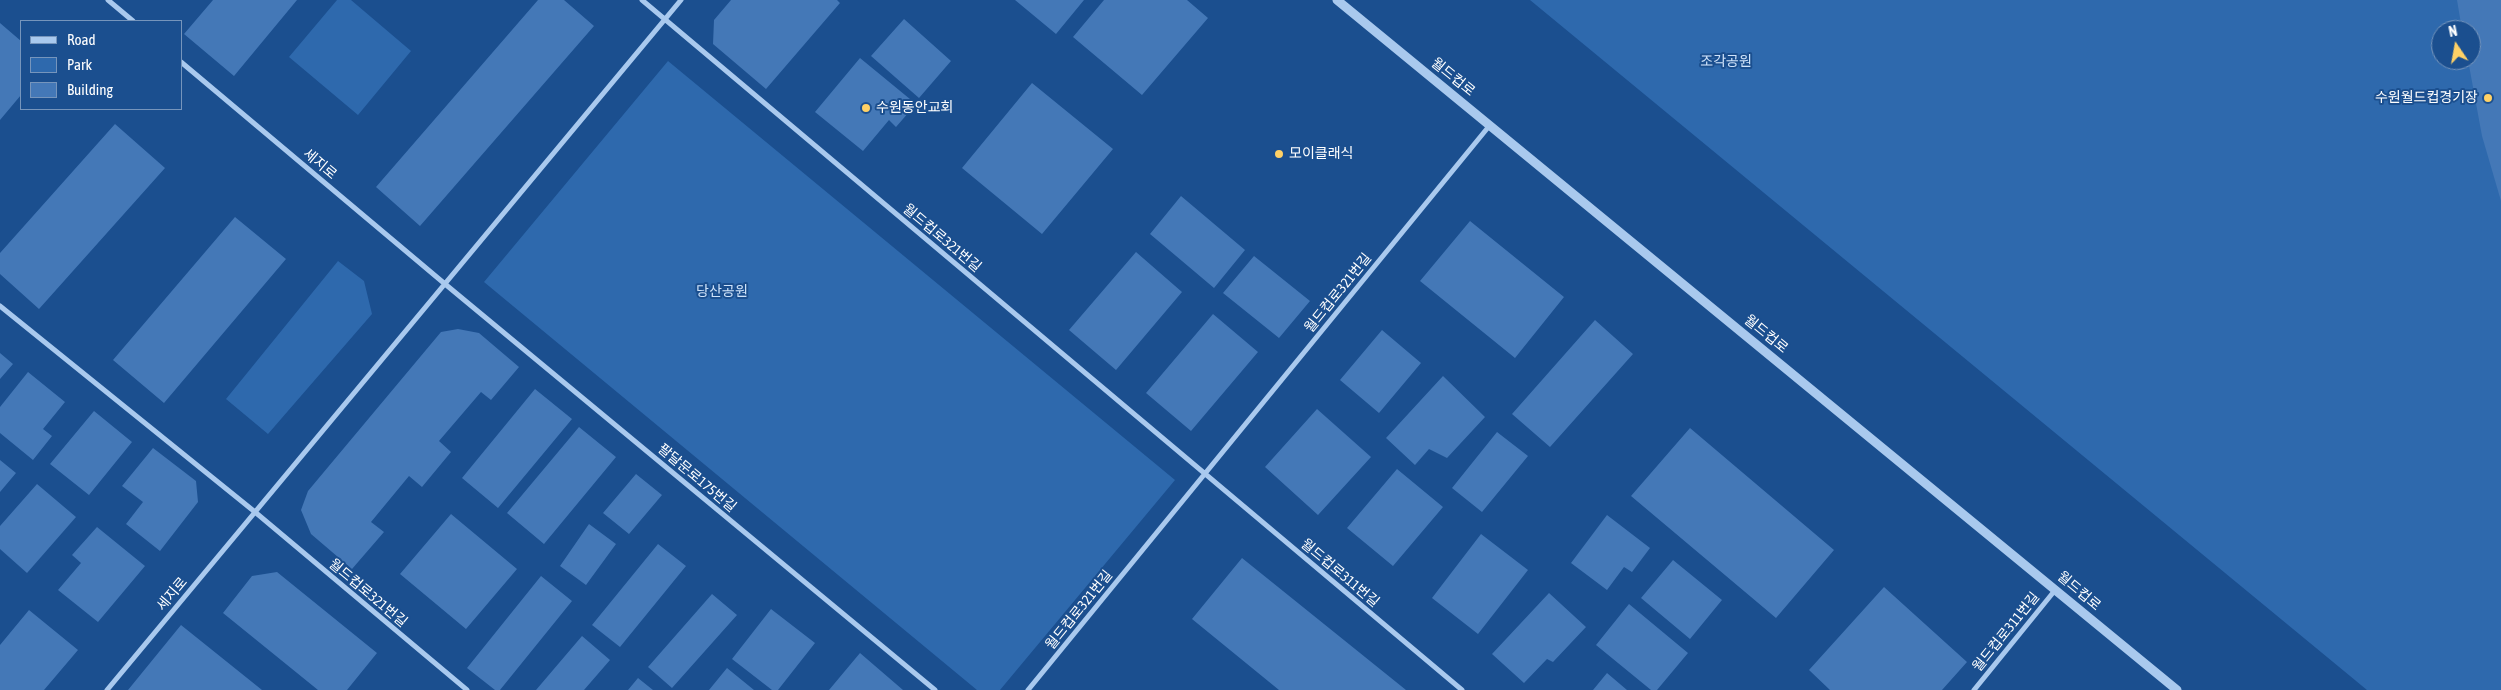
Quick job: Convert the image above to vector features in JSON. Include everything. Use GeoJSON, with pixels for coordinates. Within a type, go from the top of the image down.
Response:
{"type":"FeatureCollection","features":[{"type":"Feature","properties":{"kind":"street"},"geometry":{"type":"LineString","coordinates":[[108,0],[132,20]]}},
{"type":"Feature","properties":{"kind":"street"},"geometry":{"type":"LineString","coordinates":[[642,0],[666,19]]}},
{"type":"Feature","properties":{"kind":"street","name":"세지로"},"geometry":{"type":"LineString","coordinates":[[107,690],[681,0]]}},
{"type":"Feature","properties":{"kind":"street","name":"월드컵로"},"geometry":{"type":"LineString","coordinates":[[1337,0],[2177,690]]}},
{"type":"Feature","properties":{"kind":"street","name":"월드컵로321번길"},"geometry":{"type":"LineString","coordinates":[[666,19],[1204,474]]}},
{"type":"Feature","properties":{"kind":"street","name":"세지로"},"geometry":{"type":"LineString","coordinates":[[182,63],[445,284]]}},
{"type":"Feature","properties":{"kind":"street","name":"월드컵로321번길"},"geometry":{"type":"LineString","coordinates":[[1028,690],[1490,125]]}},
{"type":"Feature","properties":{"kind":"street","name":"팔달문로175번길"},"geometry":{"type":"LineString","coordinates":[[445,284],[934,690]]}},
{"type":"Feature","properties":{"kind":"street"},"geometry":{"type":"LineString","coordinates":[[0,306],[255,512]]}},
{"type":"Feature","properties":{"kind":"street","name":"월드컵로311번길"},"geometry":{"type":"LineString","coordinates":[[1204,474],[1462,690]]}},
{"type":"Feature","properties":{"kind":"street","name":"월드컵로321번길"},"geometry":{"type":"LineString","coordinates":[[255,512],[467,690]]}},
{"type":"Feature","properties":{"kind":"street","name":"월드컵로311번길"},"geometry":{"type":"LineString","coordinates":[[1974,690],[2056,589]]}},
{"type":"Feature","properties":{"kind":"green space"},"geometry":{"type":"Polygon","coordinates":[[[337,0],[351,0],[411,51],[358,115],[289,57],[337,0]]]}},
{"type":"Feature","properties":{"kind":"green space","name":"조각공원"},"geometry":{"type":"Polygon","coordinates":[[[1530,0],[2501,0],[2501,690],[2367,690],[1530,0]]]}},
{"type":"Feature","properties":{"kind":"green space","name":"당산공원"},"geometry":{"type":"Polygon","coordinates":[[[668,61],[1175,480],[1000,690],[977,690],[484,282],[668,61]]]}},
{"type":"Feature","properties":{"kind":"green space"},"geometry":{"type":"Polygon","coordinates":[[[338,261],[364,281],[372,314],[268,434],[226,399],[338,261]]]}},
{"type":"Feature","properties":{"kind":"building"},"geometry":{"type":"Polygon","coordinates":[[[213,0],[297,0],[234,76],[184,34],[213,0]]]}},
{"type":"Feature","properties":{"kind":"building"},"geometry":{"type":"Polygon","coordinates":[[[538,0],[564,0],[594,26],[420,226],[376,187],[538,0]]]}},
{"type":"Feature","properties":{"kind":"building"},"geometry":{"type":"Polygon","coordinates":[[[731,0],[837,0],[840,3],[766,89],[713,44],[714,20],[731,0]]]}},
{"type":"Feature","properties":{"kind":"building"},"geometry":{"type":"Polygon","coordinates":[[[1015,0],[1084,0],[1056,34],[1015,0]]]}},
{"type":"Feature","properties":{"kind":"building"},"geometry":{"type":"Polygon","coordinates":[[[1104,0],[1187,0],[1208,18],[1142,95],[1073,37],[1104,0]]]}},
{"type":"Feature","properties":{"kind":"building","name":"수원월드컵경기장"},"geometry":{"type":"Polygon","coordinates":[[[2457,0],[2501,0],[2501,201],[2482,136],[2470,70],[2481,70],[2481,20],[2460,20],[2457,0]]]}},
{"type":"Feature","properties":{"kind":"building"},"geometry":{"type":"Polygon","coordinates":[[[904,19],[951,61],[919,98],[871,56],[904,19]]]}},
{"type":"Feature","properties":{"kind":"building"},"geometry":{"type":"Polygon","coordinates":[[[0,23],[20,40],[20,96],[0,120],[0,23]]]}},
{"type":"Feature","properties":{"kind":"building","name":"수원동안교회"},"geometry":{"type":"Polygon","coordinates":[[[860,58],[916,104],[896,127],[889,120],[863,151],[815,112],[860,58]]]}},
{"type":"Feature","properties":{"kind":"building"},"geometry":{"type":"Polygon","coordinates":[[[1032,83],[1113,149],[1042,234],[962,168],[1032,83]]]}},
{"type":"Feature","properties":{"kind":"building"},"geometry":{"type":"Polygon","coordinates":[[[115,124],[165,168],[39,309],[0,274],[0,253],[115,124]]]}},
{"type":"Feature","properties":{"kind":"building"},"geometry":{"type":"Polygon","coordinates":[[[1181,196],[1245,250],[1214,288],[1150,234],[1181,196]]]}},
{"type":"Feature","properties":{"kind":"building"},"geometry":{"type":"Polygon","coordinates":[[[235,217],[286,259],[164,403],[113,360],[235,217]]]}},
{"type":"Feature","properties":{"kind":"building"},"geometry":{"type":"Polygon","coordinates":[[[1470,221],[1564,297],[1515,358],[1420,281],[1470,221]]]}},
{"type":"Feature","properties":{"kind":"building"},"geometry":{"type":"Polygon","coordinates":[[[1136,252],[1182,292],[1116,370],[1069,330],[1136,252]]]}},
{"type":"Feature","properties":{"kind":"building"},"geometry":{"type":"Polygon","coordinates":[[[1254,256],[1310,301],[1279,338],[1223,293],[1254,256]]]}},
{"type":"Feature","properties":{"kind":"building"},"geometry":{"type":"Polygon","coordinates":[[[1213,314],[1258,352],[1191,431],[1146,393],[1213,314]]]}},
{"type":"Feature","properties":{"kind":"building"},"geometry":{"type":"Polygon","coordinates":[[[1595,320],[1633,354],[1550,447],[1512,414],[1595,320]]]}},
{"type":"Feature","properties":{"kind":"building"},"geometry":{"type":"Polygon","coordinates":[[[458,329],[479,333],[519,367],[491,400],[481,392],[439,441],[451,452],[422,487],[409,476],[371,522],[384,532],[352,569],[311,534],[301,510],[308,491],[441,332],[458,329]]]}},
{"type":"Feature","properties":{"kind":"building"},"geometry":{"type":"Polygon","coordinates":[[[1382,330],[1421,363],[1379,413],[1340,380],[1382,330]]]}},
{"type":"Feature","properties":{"kind":"building"},"geometry":{"type":"Polygon","coordinates":[[[0,353],[13,364],[0,379],[0,353]]]}},
{"type":"Feature","properties":{"kind":"building"},"geometry":{"type":"Polygon","coordinates":[[[28,372],[65,402],[43,429],[52,436],[33,460],[0,433],[0,407],[28,372]]]}},
{"type":"Feature","properties":{"kind":"building"},"geometry":{"type":"Polygon","coordinates":[[[1443,376],[1485,417],[1447,458],[1429,449],[1415,465],[1386,438],[1443,376]]]}},
{"type":"Feature","properties":{"kind":"building"},"geometry":{"type":"Polygon","coordinates":[[[535,389],[572,419],[498,508],[462,478],[535,389]]]}},
{"type":"Feature","properties":{"kind":"building"},"geometry":{"type":"Polygon","coordinates":[[[1317,409],[1371,457],[1318,515],[1265,467],[1317,409]]]}},
{"type":"Feature","properties":{"kind":"building"},"geometry":{"type":"Polygon","coordinates":[[[94,411],[132,442],[89,495],[50,464],[94,411]]]}},
{"type":"Feature","properties":{"kind":"building"},"geometry":{"type":"Polygon","coordinates":[[[579,427],[616,457],[544,544],[507,513],[579,427]]]}},
{"type":"Feature","properties":{"kind":"building"},"geometry":{"type":"Polygon","coordinates":[[[1690,428],[1834,550],[1776,618],[1631,496],[1690,428]]]}},
{"type":"Feature","properties":{"kind":"building"},"geometry":{"type":"Polygon","coordinates":[[[1497,432],[1528,456],[1482,512],[1452,488],[1497,432]]]}},
{"type":"Feature","properties":{"kind":"building"},"geometry":{"type":"Polygon","coordinates":[[[153,448],[196,481],[198,502],[160,551],[126,524],[143,502],[122,486],[153,448]]]}},
{"type":"Feature","properties":{"kind":"building"},"geometry":{"type":"Polygon","coordinates":[[[0,460],[16,473],[0,492],[0,460]]]}},
{"type":"Feature","properties":{"kind":"building"},"geometry":{"type":"Polygon","coordinates":[[[1397,469],[1443,507],[1393,566],[1347,528],[1397,469]]]}},
{"type":"Feature","properties":{"kind":"building"},"geometry":{"type":"Polygon","coordinates":[[[636,474],[662,495],[629,534],[603,513],[636,474]]]}},
{"type":"Feature","properties":{"kind":"building"},"geometry":{"type":"Polygon","coordinates":[[[37,484],[76,517],[27,573],[0,549],[0,526],[37,484]]]}},
{"type":"Feature","properties":{"kind":"building"},"geometry":{"type":"Polygon","coordinates":[[[451,514],[517,569],[466,629],[400,574],[451,514]]]}},
{"type":"Feature","properties":{"kind":"building"},"geometry":{"type":"Polygon","coordinates":[[[1607,515],[1650,548],[1632,572],[1624,567],[1607,590],[1571,563],[1607,515]]]}},
{"type":"Feature","properties":{"kind":"building"},"geometry":{"type":"Polygon","coordinates":[[[589,524],[616,544],[586,585],[560,566],[589,524]]]}},
{"type":"Feature","properties":{"kind":"building"},"geometry":{"type":"Polygon","coordinates":[[[97,527],[145,566],[98,622],[58,590],[81,563],[72,555],[97,527]]]}},
{"type":"Feature","properties":{"kind":"building"},"geometry":{"type":"Polygon","coordinates":[[[1481,534],[1528,570],[1478,634],[1432,598],[1481,534]]]}},
{"type":"Feature","properties":{"kind":"building"},"geometry":{"type":"Polygon","coordinates":[[[658,544],[686,566],[620,647],[592,625],[658,544]]]}},
{"type":"Feature","properties":{"kind":"building"},"geometry":{"type":"Polygon","coordinates":[[[1242,558],[1406,690],[1279,690],[1192,619],[1242,558]]]}},
{"type":"Feature","properties":{"kind":"building"},"geometry":{"type":"Polygon","coordinates":[[[1673,560],[1722,600],[1690,639],[1641,598],[1673,560]]]}},
{"type":"Feature","properties":{"kind":"building"},"geometry":{"type":"Polygon","coordinates":[[[277,572],[377,653],[347,690],[318,690],[223,613],[252,576],[277,572]]]}},
{"type":"Feature","properties":{"kind":"building"},"geometry":{"type":"Polygon","coordinates":[[[541,576],[572,601],[500,690],[495,690],[467,668],[541,576]]]}},
{"type":"Feature","properties":{"kind":"building"},"geometry":{"type":"Polygon","coordinates":[[[1884,587],[1967,662],[1942,690],[1830,690],[1809,670],[1884,587]]]}},
{"type":"Feature","properties":{"kind":"building"},"geometry":{"type":"Polygon","coordinates":[[[1549,593],[1586,627],[1553,662],[1547,659],[1524,683],[1492,654],[1549,593]]]}},
{"type":"Feature","properties":{"kind":"building"},"geometry":{"type":"Polygon","coordinates":[[[712,594],[737,615],[672,688],[648,667],[712,594]]]}},
{"type":"Feature","properties":{"kind":"building"},"geometry":{"type":"Polygon","coordinates":[[[1629,604],[1688,653],[1657,690],[1651,690],[1596,645],[1629,604]]]}},
{"type":"Feature","properties":{"kind":"building"},"geometry":{"type":"Polygon","coordinates":[[[771,609],[815,643],[778,690],[772,690],[732,659],[771,609]]]}},
{"type":"Feature","properties":{"kind":"building"},"geometry":{"type":"Polygon","coordinates":[[[29,610],[78,650],[44,690],[0,690],[0,645],[29,610]]]}},
{"type":"Feature","properties":{"kind":"building"},"geometry":{"type":"Polygon","coordinates":[[[181,625],[262,690],[128,690],[181,625]]]}},
{"type":"Feature","properties":{"kind":"building"},"geometry":{"type":"Polygon","coordinates":[[[582,636],[610,660],[584,690],[536,690],[582,636]]]}},
{"type":"Feature","properties":{"kind":"building"},"geometry":{"type":"Polygon","coordinates":[[[860,653],[903,690],[829,690],[860,653]]]}},
{"type":"Feature","properties":{"kind":"building"},"geometry":{"type":"Polygon","coordinates":[[[727,668],[754,690],[709,690],[727,668]]]}},
{"type":"Feature","properties":{"kind":"building"},"geometry":{"type":"Polygon","coordinates":[[[1607,673],[1627,690],[1593,690],[1607,673]]]}},
{"type":"Feature","properties":{"kind":"building"},"geometry":{"type":"Polygon","coordinates":[[[638,678],[653,690],[628,690],[638,678]]]}},
{"type":"Feature","properties":{"kind":"place","name":"수원월드컵경기장"},"geometry":{"type":"Point","coordinates":[2488,98]}},
{"type":"Feature","properties":{"kind":"place","name":"수원동안교회"},"geometry":{"type":"Point","coordinates":[866,108]}},
{"type":"Feature","properties":{"kind":"place","name":"모이클래식"},"geometry":{"type":"Point","coordinates":[1279,154]}}]}
